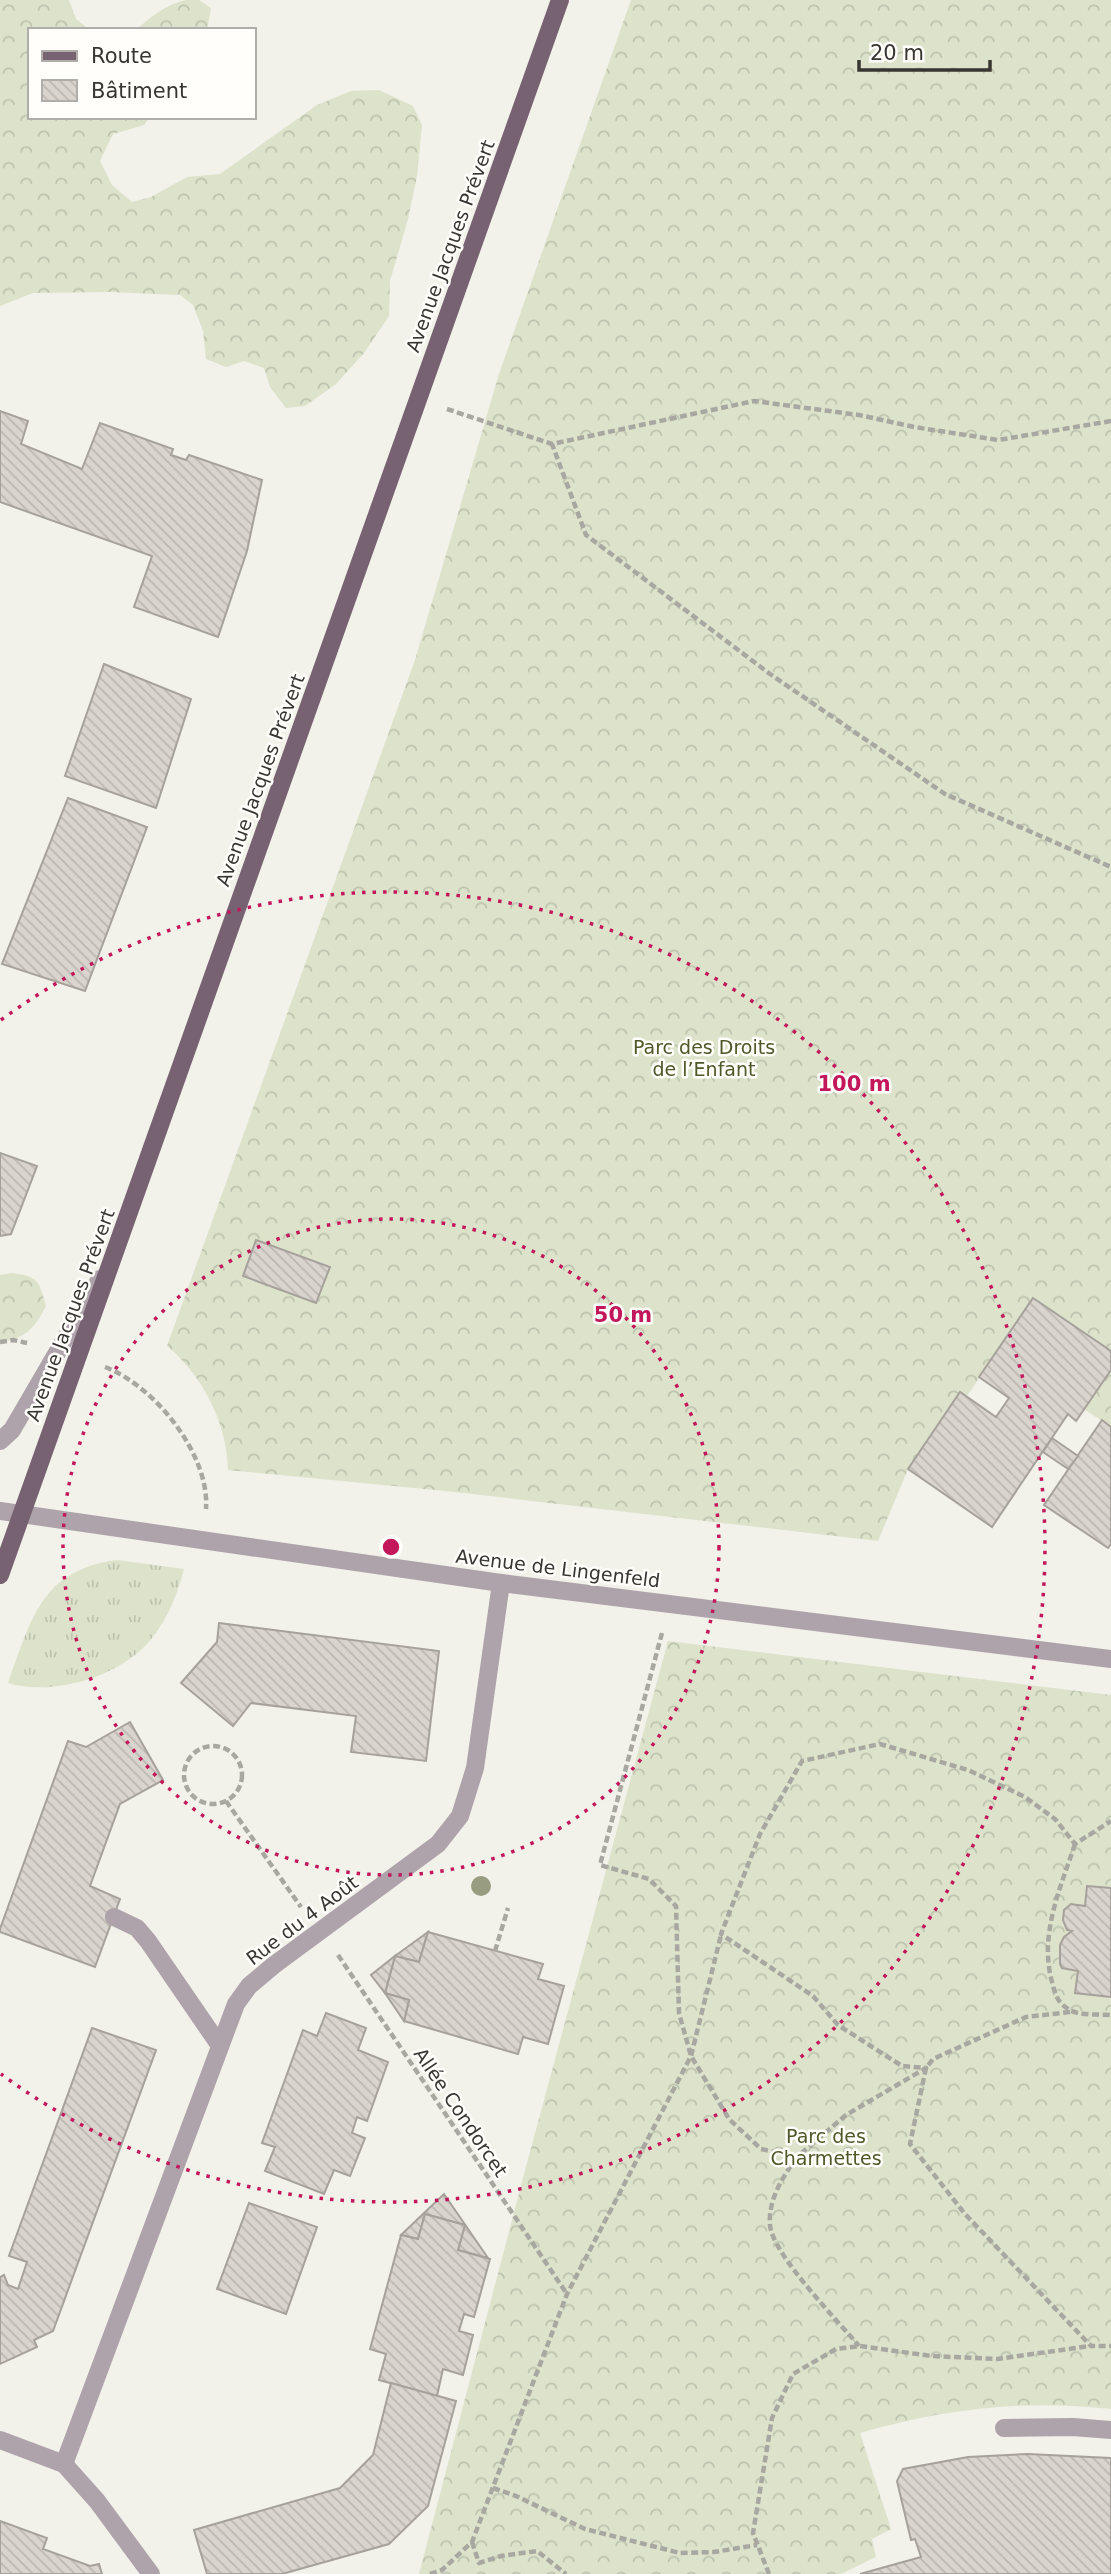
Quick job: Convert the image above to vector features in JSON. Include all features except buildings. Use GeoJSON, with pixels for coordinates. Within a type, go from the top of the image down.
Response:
{"type":"FeatureCollection","features":[{"type":"Feature","properties":{"kind":"main road","name":"Avenue Jacques Prévert"},"geometry":{"type":"LineString","coordinates":[[0,1575],[560,0]]}},
{"type":"Feature","properties":{"kind":"street"},"geometry":{"type":"LineString","coordinates":[[0,1441],[12,1430],[118,1245]]}},
{"type":"Feature","properties":{"kind":"street","name":"Avenue de Lingenfeld"},"geometry":{"type":"LineString","coordinates":[[0,1511],[501,1583],[1111,1659]]}},
{"type":"Feature","properties":{"kind":"street","name":"Rue du 4 Août"},"geometry":{"type":"LineString","coordinates":[[64,2464],[236,2004],[249,1986],[274,1965],[438,1844],[460,1815],[475,1768],[501,1583]]}},
{"type":"Feature","properties":{"kind":"street"},"geometry":{"type":"LineString","coordinates":[[114,1917],[137,1927],[220,2046]]}},
{"type":"Feature","properties":{"kind":"street"},"geometry":{"type":"LineString","coordinates":[[1004,2428],[1073,2427],[1111,2430]]}},
{"type":"Feature","properties":{"kind":"street"},"geometry":{"type":"LineString","coordinates":[[0,2440],[64,2464],[97,2501],[151,2574]]}},
{"type":"Feature","properties":{"kind":"path"},"geometry":{"type":"LineString","coordinates":[[418,399],[552,444],[754,401],[859,415],[998,440],[1111,421]]}},
{"type":"Feature","properties":{"kind":"path"},"geometry":{"type":"LineString","coordinates":[[552,444],[586,536],[770,674],[945,794],[1111,867]]}},
{"type":"Feature","properties":{"kind":"path"},"geometry":{"type":"LineString","coordinates":[[78,1356],[113,1370],[160,1405],[182,1433],[200,1472],[207,1494],[206,1506]]}},
{"type":"Feature","properties":{"kind":"path"},"geometry":{"type":"LineString","coordinates":[[662,1633],[600,1865],[649,1879],[676,1906],[679,2013],[691,2056],[729,2119],[761,2149],[797,2157]]}},
{"type":"Feature","properties":{"kind":"path"},"geometry":{"type":"LineString","coordinates":[[430,2574],[442,2570],[472,2542],[567,2294],[691,2056],[721,1934],[760,1834],[802,1761],[880,1744],[968,1770],[1025,1797],[1055,1819],[1075,1844]]}},
{"type":"Feature","properties":{"kind":"path"},"geometry":{"type":"LineString","coordinates":[[204,1747],[223,1748],[238,1759],[242,1769],[240,1787],[226,1801],[217,1804],[198,1800],[186,1786],[185,1767],[189,1758],[204,1747]]}},
{"type":"Feature","properties":{"kind":"path"},"geometry":{"type":"LineString","coordinates":[[226,1801],[306,1911]]}},
{"type":"Feature","properties":{"kind":"path"},"geometry":{"type":"LineString","coordinates":[[1070,2012],[1057,1999],[1049,1972],[1047,1937],[1075,1844],[1111,1821]]}},
{"type":"Feature","properties":{"kind":"path"},"geometry":{"type":"LineString","coordinates":[[495,1951],[508,1908]]}},
{"type":"Feature","properties":{"kind":"path"},"geometry":{"type":"LineString","coordinates":[[721,1934],[813,1996],[838,2025],[902,2066],[926,2068]]}},
{"type":"Feature","properties":{"kind":"path","name":"Allée Condorcet"},"geometry":{"type":"LineString","coordinates":[[332,1946],[567,2294]]}},
{"type":"Feature","properties":{"kind":"path"},"geometry":{"type":"LineString","coordinates":[[860,2346],[783,2256],[769,2227],[773,2201],[781,2179],[797,2157],[846,2115],[926,2068],[933,2059],[1026,2017],[1070,2012],[1111,2015]]}},
{"type":"Feature","properties":{"kind":"path"},"geometry":{"type":"LineString","coordinates":[[926,2068],[910,2144],[965,2214],[1091,2346]]}},
{"type":"Feature","properties":{"kind":"path"},"geometry":{"type":"LineString","coordinates":[[769,2574],[753,2533],[772,2418],[793,2374],[836,2349],[860,2346],[931,2356],[997,2359],[1091,2346],[1111,2346]]}},
{"type":"Feature","properties":{"kind":"path"},"geometry":{"type":"LineString","coordinates":[[493,2488],[585,2529],[680,2553],[714,2552],[757,2545]]}},
{"type":"Feature","properties":{"kind":"path"},"geometry":{"type":"LineString","coordinates":[[472,2542],[479,2563],[501,2556],[537,2552],[566,2574]]}},
{"type":"Feature","properties":{"kind":"green space"},"geometry":{"type":"Polygon","coordinates":[[[0,0],[69,0],[76,19],[87,28],[28,28],[28,119],[148,119],[144,125],[113,134],[100,161],[112,185],[132,202],[151,197],[187,177],[220,174],[317,105],[351,91],[379,90],[413,106],[422,125],[417,176],[390,281],[389,316],[364,353],[336,384],[305,406],[286,408],[270,387],[264,368],[244,361],[226,367],[206,359],[203,331],[193,305],[180,295],[33,293],[0,306],[0,0]]]}},
{"type":"Feature","properties":{"kind":"green space"},"geometry":{"type":"Polygon","coordinates":[[[186,0],[199,0],[211,8],[207,28],[138,28],[172,5],[186,0]]]}},
{"type":"Feature","properties":{"kind":"green space","name":"Parc des Droits de l’Enfant"},"geometry":{"type":"Polygon","coordinates":[[[631,0],[1111,0],[1111,1351],[1033,1298],[967,1396],[960,1392],[908,1469],[878,1541],[455,1492],[228,1470],[223,1435],[211,1402],[192,1371],[167,1346],[415,660],[499,374],[631,0]]]}},
{"type":"Feature","properties":{"kind":"green space"},"geometry":{"type":"Polygon","coordinates":[[[11,1273],[33,1278],[42,1291],[46,1306],[38,1320],[23,1335],[0,1342],[0,1275],[11,1273]]]}},
{"type":"Feature","properties":{"kind":"green space"},"geometry":{"type":"Polygon","coordinates":[[[1111,1370],[1111,1427],[1084,1409],[1111,1370]]]}},
{"type":"Feature","properties":{"kind":"green space"},"geometry":{"type":"Polygon","coordinates":[[[117,1560],[184,1569],[172,1605],[152,1638],[124,1663],[86,1680],[45,1687],[8,1683],[32,1619],[55,1587],[71,1575],[91,1566],[117,1560]]]}},
{"type":"Feature","properties":{"kind":"green space","name":"Parc des Charmettes"},"geometry":{"type":"Polygon","coordinates":[[[668,1641],[1111,1695],[1111,2409],[1047,2405],[984,2408],[922,2418],[860,2433],[891,2529],[872,2539],[876,2557],[841,2574],[419,2574],[527,2163],[668,1641]]]}}]}
